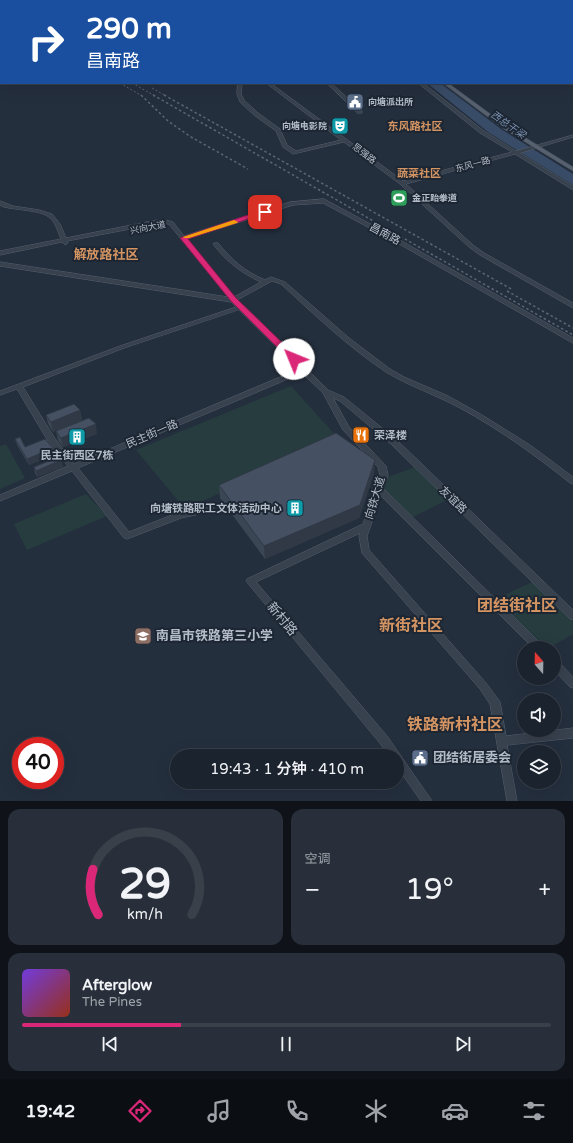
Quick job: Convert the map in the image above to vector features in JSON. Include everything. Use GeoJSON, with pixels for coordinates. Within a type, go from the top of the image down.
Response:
{"type":"FeatureCollection","features":[{"type":"Feature","properties":{"kind":"main road"},"geometry":{"type":"LineString","coordinates":[[446,84],[533,147],[573,169]]}},
{"type":"Feature","properties":{"kind":"street"},"geometry":{"type":"LineString","coordinates":[[240,84],[239,94],[242,101],[256,114],[278,130],[285,146],[295,153],[345,140]]}},
{"type":"Feature","properties":{"kind":"street","name":"思强路"},"geometry":{"type":"LineString","coordinates":[[269,84],[402,183],[471,246],[573,306]]}},
{"type":"Feature","properties":{"kind":"street"},"geometry":{"type":"LineString","coordinates":[[329,84],[360,112]]}},
{"type":"Feature","properties":{"kind":"street"},"geometry":{"type":"LineString","coordinates":[[421,84],[482,132],[518,152],[573,188]]}},
{"type":"Feature","properties":{"kind":"street"},"geometry":{"type":"LineString","coordinates":[[533,147],[573,136]]}},
{"type":"Feature","properties":{"kind":"street","name":"东风一路"},"geometry":{"type":"LineString","coordinates":[[402,183],[533,147]]}},
{"type":"Feature","properties":{"kind":"street","name":"昌南路"},"geometry":{"type":"LineString","coordinates":[[184,238],[292,203],[324,201],[396,240],[573,341]]}},
{"type":"Feature","properties":{"kind":"street"},"geometry":{"type":"LineString","coordinates":[[0,203],[50,215],[65,243]]}},
{"type":"Feature","properties":{"kind":"street","name":"兴向大道"},"geometry":{"type":"LineString","coordinates":[[0,253],[171,224]]}},
{"type":"Feature","properties":{"kind":"street","name":"向铁大道"},"geometry":{"type":"LineString","coordinates":[[171,224],[184,238],[233,300],[326,392],[346,428],[382,466],[384,475],[363,536],[365,551],[483,686],[495,702],[512,801]]}},
{"type":"Feature","properties":{"kind":"street","name":"兴向大道"},"geometry":{"type":"LineString","coordinates":[[0,258],[65,243]]}},
{"type":"Feature","properties":{"kind":"street"},"geometry":{"type":"LineString","coordinates":[[216,244],[236,268],[245,274],[265,282]]}},
{"type":"Feature","properties":{"kind":"street"},"geometry":{"type":"LineString","coordinates":[[0,264],[233,300],[271,279],[283,283],[360,350],[389,371],[446,398],[487,420],[537,452],[573,481]]}},
{"type":"Feature","properties":{"kind":"street"},"geometry":{"type":"LineString","coordinates":[[0,393],[122,347],[241,307]]}},
{"type":"Feature","properties":{"kind":"street","name":"民主街一路"},"geometry":{"type":"LineString","coordinates":[[0,498],[305,370]]}},
{"type":"Feature","properties":{"kind":"street"},"geometry":{"type":"LineString","coordinates":[[19,386],[51,439],[72,468],[108,510],[127,536],[180,515],[210,509]]}},
{"type":"Feature","properties":{"kind":"street","name":"友谊路"},"geometry":{"type":"LineString","coordinates":[[326,392],[342,399],[394,443],[573,616]]}},
{"type":"Feature","properties":{"kind":"street"},"geometry":{"type":"LineString","coordinates":[[379,489],[532,641]]}},
{"type":"Feature","properties":{"kind":"street","name":"新村路"},"geometry":{"type":"LineString","coordinates":[[367,526],[250,581],[390,749]]}},
{"type":"Feature","properties":{"kind":"street"},"geometry":{"type":"LineString","coordinates":[[561,671],[573,684]]}},
{"type":"Feature","properties":{"kind":"street"},"geometry":{"type":"LineString","coordinates":[[502,741],[573,733]]}},
{"type":"Feature","properties":{"kind":"street","name":"新村路"},"geometry":{"type":"LineString","coordinates":[[404,768],[427,801]]}},
{"type":"Feature","properties":{"kind":"green space"},"geometry":{"type":"Polygon","coordinates":[[[291,386],[339,439],[185,509],[136,450],[291,386]]]}},
{"type":"Feature","properties":{"kind":"green space"},"geometry":{"type":"Polygon","coordinates":[[[6,444],[25,478],[0,489],[0,446],[6,444]]]}},
{"type":"Feature","properties":{"kind":"green space"},"geometry":{"type":"Polygon","coordinates":[[[418,461],[453,497],[409,519],[380,487],[382,479],[413,468],[418,461]]]}},
{"type":"Feature","properties":{"kind":"green space"},"geometry":{"type":"Polygon","coordinates":[[[86,494],[107,516],[27,550],[14,524],[86,494]]]}},
{"type":"Feature","properties":{"kind":"green space"},"geometry":{"type":"Polygon","coordinates":[[[532,582],[573,622],[573,634],[561,641],[539,641],[496,599],[532,582]]]}},
{"type":"Feature","properties":{"kind":"water"},"geometry":{"type":"Polygon","coordinates":[[[428,84],[441,84],[501,129],[573,174],[573,185],[488,132],[428,84]]]}},
{"type":"Feature","properties":{"kind":"building"},"geometry":{"type":"Polygon","coordinates":[[[74,404],[80,410],[51,422],[46,415],[74,404]]]}},
{"type":"Feature","properties":{"kind":"building"},"geometry":{"type":"Polygon","coordinates":[[[89,418],[96,424],[61,438],[56,431],[89,418]]]}},
{"type":"Feature","properties":{"kind":"building","name":"向塘铁路职工文体活动中心"},"geometry":{"type":"Polygon","coordinates":[[[336,433],[375,460],[360,505],[264,546],[219,485],[336,433]]]}},
{"type":"Feature","properties":{"kind":"building"},"geometry":{"type":"Polygon","coordinates":[[[20,437],[25,447],[45,439],[53,448],[27,459],[15,439],[20,437]]]}},
{"type":"Feature","properties":{"kind":"building"},"geometry":{"type":"Polygon","coordinates":[[[59,457],[61,460],[36,471],[34,467],[59,457]]]}},
{"type":"Feature","properties":{"kind":"railway"},"geometry":{"type":"LineString","coordinates":[[122,84],[142,96]]}},
{"type":"Feature","properties":{"kind":"railway"},"geometry":{"type":"LineString","coordinates":[[134,84],[155,96]]}},
{"type":"Feature","properties":{"kind":"railway"},"geometry":{"type":"LineString","coordinates":[[152,88],[166,96]]}},
{"type":"Feature","properties":{"kind":"railway"},"geometry":{"type":"LineString","coordinates":[[141,95],[168,121],[191,137],[248,169]]}},
{"type":"Feature","properties":{"kind":"railway"},"geometry":{"type":"LineString","coordinates":[[153,95],[573,335]]}},
{"type":"Feature","properties":{"kind":"railway"},"geometry":{"type":"LineString","coordinates":[[164,95],[513,290]]}},
{"type":"Feature","properties":{"kind":"railway"},"geometry":{"type":"LineString","coordinates":[[507,291],[573,328]]}},
{"type":"Feature","properties":{"kind":"slow traffic"},"geometry":{"type":"LineString","coordinates":[[187,237],[234,222]]}},
{"type":"Feature","properties":{"kind":"place","name":"向塘派出所"},"geometry":{"type":"Point","coordinates":[355,102]}},
{"type":"Feature","properties":{"kind":"place","name":"向塘电影院"},"geometry":{"type":"Point","coordinates":[340,126]}},
{"type":"Feature","properties":{"kind":"place","name":"金正跆拳道"},"geometry":{"type":"Point","coordinates":[399,198]}},
{"type":"Feature","properties":{"kind":"place","name":"荣泽楼"},"geometry":{"type":"Point","coordinates":[361,435]}},
{"type":"Feature","properties":{"kind":"place","name":"民主街西区7栋"},"geometry":{"type":"Point","coordinates":[77,437]}},
{"type":"Feature","properties":{"kind":"place","name":"向塘铁路职工文体活动中心"},"geometry":{"type":"Point","coordinates":[295,508]}},
{"type":"Feature","properties":{"kind":"place","name":"南昌市铁路第三小学"},"geometry":{"type":"Point","coordinates":[143,636]}},
{"type":"Feature","properties":{"kind":"place","name":"团结街居委会"},"geometry":{"type":"Point","coordinates":[420,758]}},
{"type":"Feature","properties":{"kind":"district","name":"东风路社区"},"geometry":{"type":"Point","coordinates":[415,126]}},
{"type":"Feature","properties":{"kind":"district","name":"蔬菜社区"},"geometry":{"type":"Point","coordinates":[419,173]}},
{"type":"Feature","properties":{"kind":"district","name":"解放路社区"},"geometry":{"type":"Point","coordinates":[106,255]}},
{"type":"Feature","properties":{"kind":"district","name":"团结街社区"},"geometry":{"type":"Point","coordinates":[517,606]}},
{"type":"Feature","properties":{"kind":"district","name":"新街社区"},"geometry":{"type":"Point","coordinates":[411,626]}},
{"type":"Feature","properties":{"kind":"district","name":"铁路新村社区"},"geometry":{"type":"Point","coordinates":[455,725]}},
{"type":"Feature","properties":{"kind":"route"},"geometry":{"type":"LineString","coordinates":[[265,212],[184,238],[233,300],[294,359]]}},
{"type":"Feature","properties":{"kind":"water label","name":"西总干梁"},"geometry":{"type":"Point","coordinates":[508,125]}}]}
